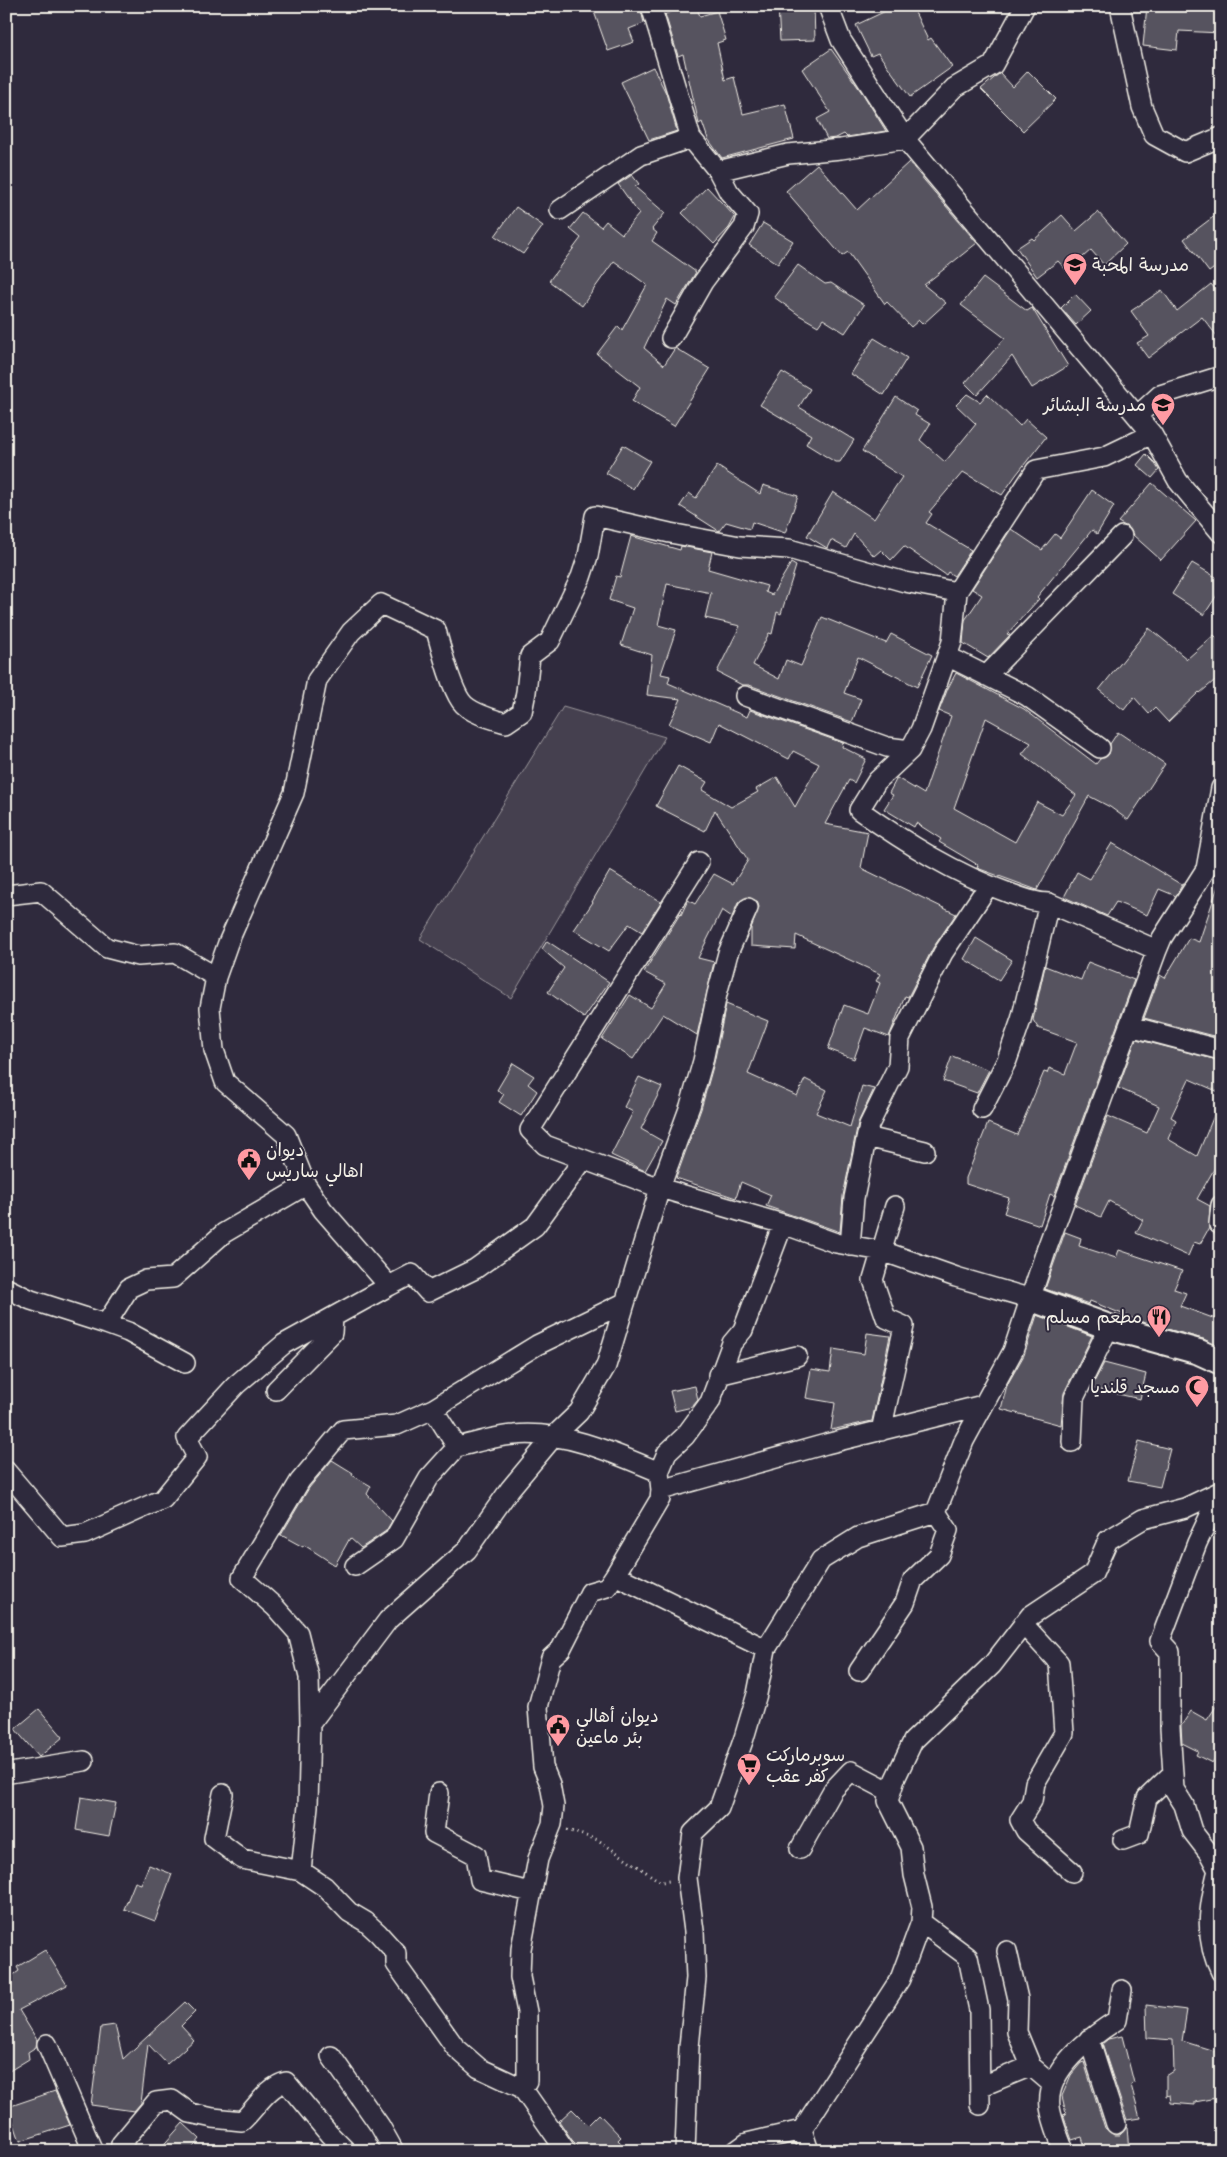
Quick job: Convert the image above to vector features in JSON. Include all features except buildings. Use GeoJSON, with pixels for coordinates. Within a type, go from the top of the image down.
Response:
{"type":"FeatureCollection","features":[{"type":"Feature","properties":{"kind":"street"},"geometry":{"type":"LineString","coordinates":[[651,6],[691,138],[718,171],[730,192],[748,214],[744,227],[703,282],[671,338]]}},
{"type":"Feature","properties":{"kind":"street"},"geometry":{"type":"LineString","coordinates":[[828,6],[841,40],[904,139],[1152,434],[1178,481],[1221,532]]}},
{"type":"Feature","properties":{"kind":"street"},"geometry":{"type":"LineString","coordinates":[[718,171],[788,154],[841,149],[904,139],[954,88],[993,65],[1025,6]]}},
{"type":"Feature","properties":{"kind":"street"},"geometry":{"type":"LineString","coordinates":[[1120,6],[1142,107],[1154,135],[1185,152],[1221,136]]}},
{"type":"Feature","properties":{"kind":"street"},"geometry":{"type":"LineString","coordinates":[[560,210],[641,155],[691,138]]}},
{"type":"Feature","properties":{"kind":"street"},"geometry":{"type":"LineString","coordinates":[[1137,416],[1160,395],[1221,376]]}},
{"type":"Feature","properties":{"kind":"street"},"geometry":{"type":"LineString","coordinates":[[1152,434],[1104,457],[1036,470],[957,592],[952,642],[921,729],[910,750],[877,781],[859,810],[912,847],[988,886],[1037,903],[1050,903],[1157,950]]}},
{"type":"Feature","properties":{"kind":"street"},"geometry":{"type":"LineString","coordinates":[[389,1286],[323,1210],[306,1185],[286,1134],[225,1082],[214,1050],[210,1008],[216,977],[228,943],[294,793],[317,680],[351,632],[381,604],[436,630],[445,662],[461,702],[483,717],[506,723],[522,712],[530,656],[550,642],[581,577],[588,556],[595,516],[670,534],[740,546],[789,549],[905,582],[957,592]]}},
{"type":"Feature","properties":{"kind":"street"},"geometry":{"type":"LineString","coordinates":[[986,676],[1122,536]]}},
{"type":"Feature","properties":{"kind":"street"},"geometry":{"type":"LineString","coordinates":[[947,656],[1027,696],[1100,748]]}},
{"type":"Feature","properties":{"kind":"street"},"geometry":{"type":"LineString","coordinates":[[746,696],[887,747],[910,750]]}},
{"type":"Feature","properties":{"kind":"street"},"geometry":{"type":"LineString","coordinates":[[936,1512],[964,1441],[1013,1351],[1032,1299],[1047,1248],[1162,938],[1206,869],[1221,788]]}},
{"type":"Feature","properties":{"kind":"street"},"geometry":{"type":"LineString","coordinates":[[700,862],[530,1130],[545,1145],[660,1188],[783,1224],[836,1243],[882,1251],[956,1277],[1032,1299],[1109,1327],[1198,1352],[1221,1362]]}},
{"type":"Feature","properties":{"kind":"street"},"geometry":{"type":"LineString","coordinates":[[850,1246],[854,1198],[869,1125],[898,1066],[900,1038],[943,953],[988,886]]}},
{"type":"Feature","properties":{"kind":"street"},"geometry":{"type":"LineString","coordinates":[[6,895],[42,891],[107,948],[138,956],[175,953],[216,977]]}},
{"type":"Feature","properties":{"kind":"street"},"geometry":{"type":"LineString","coordinates":[[982,1108],[1006,1060],[1021,1020],[1050,903]]}},
{"type":"Feature","properties":{"kind":"street"},"geometry":{"type":"LineString","coordinates":[[310,1724],[388,1620],[467,1550],[510,1489],[555,1435],[579,1412],[606,1366],[660,1188],[690,1106],[703,1061],[728,953],[748,908]]}},
{"type":"Feature","properties":{"kind":"street"},"geometry":{"type":"LineString","coordinates":[[1130,1026],[1221,1050]]}},
{"type":"Feature","properties":{"kind":"street"},"geometry":{"type":"LineString","coordinates":[[867,1137],[925,1152]]}},
{"type":"Feature","properties":{"kind":"street"},"geometry":{"type":"LineString","coordinates":[[6,1471],[62,1537],[85,1534],[163,1499],[197,1457],[187,1438],[236,1385],[284,1344],[412,1274],[428,1292],[475,1269],[535,1226],[583,1160]]}},
{"type":"Feature","properties":{"kind":"street"},"geometry":{"type":"LineString","coordinates":[[106,1324],[129,1288],[146,1280],[173,1278],[224,1233],[306,1185]]}},
{"type":"Feature","properties":{"kind":"street"},"geometry":{"type":"LineString","coordinates":[[1221,1205],[1219,1224],[1221,1225]]}},
{"type":"Feature","properties":{"kind":"street"},"geometry":{"type":"LineString","coordinates":[[881,1431],[904,1326],[886,1318],[873,1280],[895,1206]]}},
{"type":"Feature","properties":{"kind":"street"},"geometry":{"type":"LineString","coordinates":[[522,2088],[527,2081],[527,2012],[520,1977],[521,1949],[538,1859],[552,1824],[554,1806],[550,1784],[543,1767],[538,1706],[551,1658],[561,1648],[590,1592],[606,1587],[615,1575],[660,1500],[660,1481],[667,1453],[685,1436],[710,1402],[718,1375],[732,1342],[743,1330],[783,1224]]}},
{"type":"Feature","properties":{"kind":"street"},"geometry":{"type":"LineString","coordinates":[[6,1288],[31,1300],[128,1332],[185,1363]]}},
{"type":"Feature","properties":{"kind":"street"},"geometry":{"type":"LineString","coordinates":[[301,1871],[308,1806],[309,1677],[298,1633],[275,1607],[242,1578],[300,1481],[343,1430],[397,1425],[433,1410],[536,1345],[624,1303]]}},
{"type":"Feature","properties":{"kind":"street"},"geometry":{"type":"LineString","coordinates":[[276,1390],[332,1333],[333,1317]]}},
{"type":"Feature","properties":{"kind":"street"},"geometry":{"type":"LineString","coordinates":[[1072,1442],[1074,1398],[1109,1327]]}},
{"type":"Feature","properties":{"kind":"street"},"geometry":{"type":"LineString","coordinates":[[718,1375],[797,1356]]}},
{"type":"Feature","properties":{"kind":"street"},"geometry":{"type":"LineString","coordinates":[[355,1566],[394,1539],[429,1478],[457,1447],[513,1435],[555,1435],[627,1458],[660,1481],[826,1444],[984,1405]]}},
{"type":"Feature","properties":{"kind":"street"},"geometry":{"type":"LineString","coordinates":[[433,1410],[457,1447]]}},
{"type":"Feature","properties":{"kind":"street"},"geometry":{"type":"LineString","coordinates":[[736,2151],[747,2142],[802,2130],[900,1979],[921,1922],[922,1907],[914,1875],[911,1847],[888,1801],[895,1778],[912,1741],[992,1665],[1030,1616],[1094,1574],[1108,1540],[1143,1519],[1185,1508],[1221,1492]]}},
{"type":"Feature","properties":{"kind":"street"},"geometry":{"type":"LineString","coordinates":[[1221,1492],[1197,1544],[1160,1641],[1170,1652],[1174,1789],[1184,1806],[1192,1831],[1210,1853],[1218,1870],[1212,1894],[1208,1933],[1213,1955],[1221,1972]]}},
{"type":"Feature","properties":{"kind":"street"},"geometry":{"type":"LineString","coordinates":[[685,2151],[689,2047],[696,1978],[694,1931],[687,1878],[693,1833],[719,1808],[744,1738],[757,1694],[766,1648],[821,1560],[858,1537],[936,1512]]}},
{"type":"Feature","properties":{"kind":"street"},"geometry":{"type":"LineString","coordinates":[[859,1671],[905,1603],[913,1580],[939,1555],[948,1530],[936,1512]]}},
{"type":"Feature","properties":{"kind":"street"},"geometry":{"type":"LineString","coordinates":[[615,1575],[766,1648]]}},
{"type":"Feature","properties":{"kind":"street"},"geometry":{"type":"LineString","coordinates":[[1023,1624],[1059,1663],[1064,1733],[1035,1783],[1032,1800],[1020,1820],[1026,1831],[1072,1872]]}},
{"type":"Feature","properties":{"kind":"street"},"geometry":{"type":"LineString","coordinates":[[6,1771],[10,1773],[84,1761]]}},
{"type":"Feature","properties":{"kind":"street"},"geometry":{"type":"LineString","coordinates":[[800,1849],[833,1790],[851,1771],[891,1792]]}},
{"type":"Feature","properties":{"kind":"street"},"geometry":{"type":"LineString","coordinates":[[1123,1840],[1139,1834],[1147,1798],[1173,1773]]}},
{"type":"Feature","properties":{"kind":"street"},"geometry":{"type":"LineString","coordinates":[[439,1793],[434,1833],[476,1855],[480,1880],[531,1892]]}},
{"type":"Feature","properties":{"kind":"street"},"geometry":{"type":"LineString","coordinates":[[223,1794],[214,1838],[242,1859],[301,1871],[325,1887],[349,1912],[366,1922],[396,1953],[396,1964],[455,2047],[479,2068],[522,2088],[566,2151]]}},
{"type":"Feature","properties":{"kind":"street"},"geometry":{"type":"LineString","coordinates":[[921,1922],[968,1956],[979,2010],[980,2096],[1031,2066]]}},
{"type":"Feature","properties":{"kind":"street"},"geometry":{"type":"LineString","coordinates":[[1007,1951],[1018,1999],[1017,2032],[1031,2066],[1052,2084]]}},
{"type":"Feature","properties":{"kind":"street"},"geometry":{"type":"LineString","coordinates":[[1064,2151],[1050,2107],[1052,2084],[1068,2061],[1089,2039],[1117,2020],[1122,1990]]}},
{"type":"Feature","properties":{"kind":"street"},"geometry":{"type":"LineString","coordinates":[[1089,2039],[1116,2124]]}},
{"type":"Feature","properties":{"kind":"street"},"geometry":{"type":"LineString","coordinates":[[47,2044],[93,2151]]}},
{"type":"Feature","properties":{"kind":"street"},"geometry":{"type":"LineString","coordinates":[[331,2056],[380,2126],[394,2151]]}},
{"type":"Feature","properties":{"kind":"street"},"geometry":{"type":"LineString","coordinates":[[120,2151],[121,2144],[156,2102],[172,2100],[190,2112],[213,2118],[242,2121],[279,2083],[286,2082],[329,2134],[346,2151]]}},
{"type":"Feature","properties":{"kind":"street"},"geometry":{"type":"LineString","coordinates":[[802,2130],[809,2151]]}},
{"type":"Feature","properties":{"kind":"path"},"geometry":{"type":"LineString","coordinates":[[552,1824],[598,1840],[662,1882],[687,1878]]}},
{"type":"Feature","properties":{"kind":"shaded area"},"geometry":{"type":"Polygon","coordinates":[[[563,707],[665,737],[511,998],[420,939],[563,707]]]}},
{"type":"Feature","properties":{"kind":"place","name":"مدرسة المحبة"},"geometry":{"type":"Point","coordinates":[1075,286]}},
{"type":"Feature","properties":{"kind":"place","name":"مدرسة البشائر"},"geometry":{"type":"Point","coordinates":[1163,426]}},
{"type":"Feature","properties":{"kind":"place","name":"ديوان اهالي ساريس"},"geometry":{"type":"Point","coordinates":[249,1181]}},
{"type":"Feature","properties":{"kind":"place","name":"مطعم مسلم"},"geometry":{"type":"Point","coordinates":[1159,1338]}},
{"type":"Feature","properties":{"kind":"place","name":"مسجد قلنديا"},"geometry":{"type":"Point","coordinates":[1197,1408]}},
{"type":"Feature","properties":{"kind":"place","name":"ديوان أهالي بئر ماعين"},"geometry":{"type":"Point","coordinates":[558,1747]}},
{"type":"Feature","properties":{"kind":"place","name":"سوبرماركت كفر عقب"},"geometry":{"type":"Point","coordinates":[749,1786]}}]}
